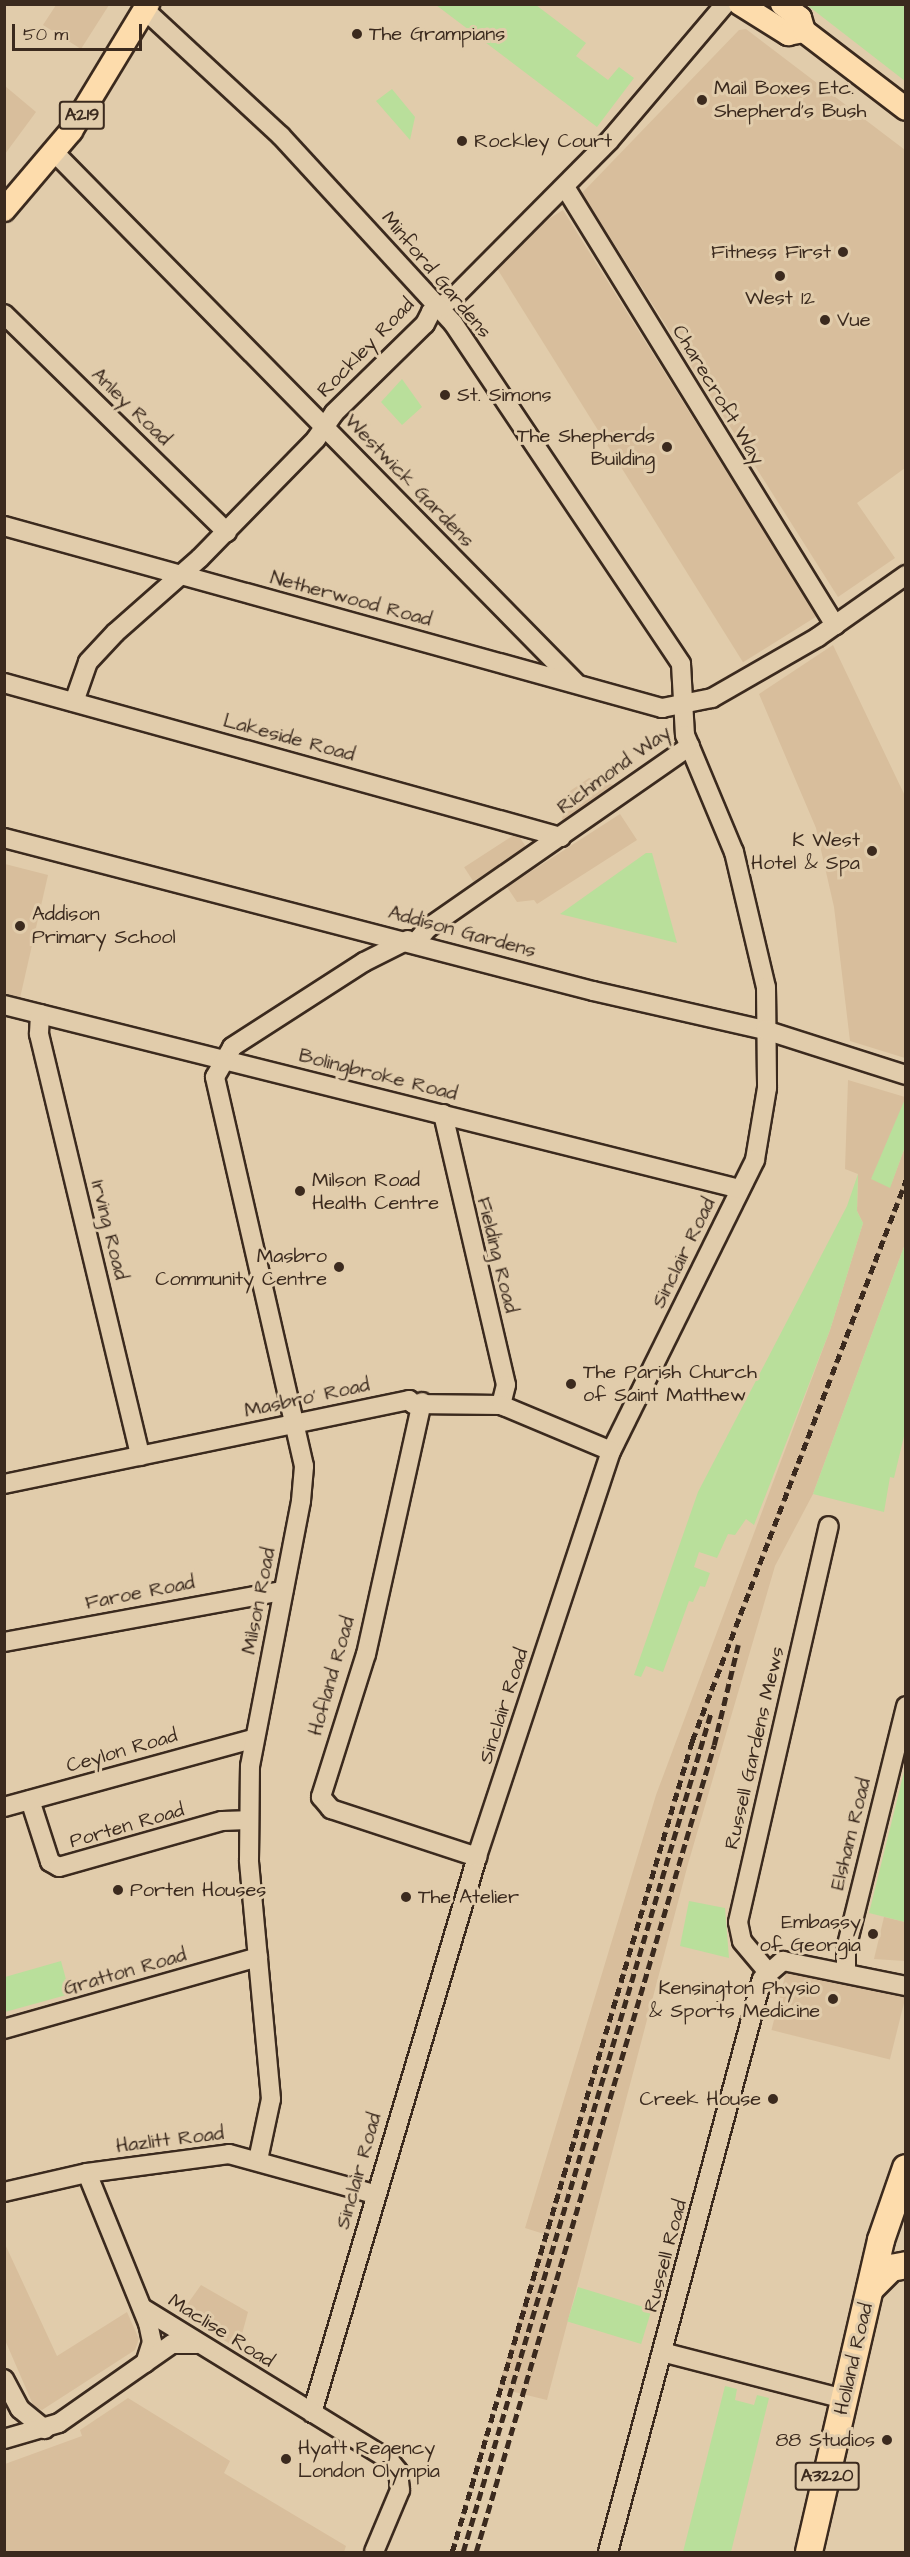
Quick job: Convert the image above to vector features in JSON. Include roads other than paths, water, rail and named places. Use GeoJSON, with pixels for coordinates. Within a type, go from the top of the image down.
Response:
{"type":"FeatureCollection","features":[{"type":"Feature","properties":{"kind":"highway","name":"Holland Road"},"geometry":{"type":"LineString","coordinates":[[809,2553],[883,2229],[904,2188]]}},
{"type":"Feature","properties":{"kind":"highway"},"geometry":{"type":"LineString","coordinates":[[870,2289],[891,2268],[906,2265]]}},
{"type":"Feature","properties":{"kind":"main road"},"geometry":{"type":"LineString","coordinates":[[740,4],[788,34],[804,31]]}},
{"type":"Feature","properties":{"kind":"main road"},"geometry":{"type":"LineString","coordinates":[[782,4],[800,18],[804,31],[906,109]]}},
{"type":"Feature","properties":{"kind":"main road","name":"A219"},"geometry":{"type":"LineString","coordinates":[[4,210],[55,153],[147,6]]}},
{"type":"Feature","properties":{"kind":"street","name":"Rockley Road"},"geometry":{"type":"LineString","coordinates":[[74,702],[88,662],[177,575],[227,532],[425,324],[431,312],[441,309],[565,187],[670,73],[725,4]]}},
{"type":"Feature","properties":{"kind":"street","name":"Minford Gardens"},"geometry":{"type":"LineString","coordinates":[[147,6],[281,136],[441,309],[681,664],[687,706]]}},
{"type":"Feature","properties":{"kind":"street","name":"Westwick Gardens"},"geometry":{"type":"LineString","coordinates":[[55,153],[580,686]]}},
{"type":"Feature","properties":{"kind":"street","name":"Charecroft Way"},"geometry":{"type":"LineString","coordinates":[[565,187],[835,625]]}},
{"type":"Feature","properties":{"kind":"street","name":"Anley Road"},"geometry":{"type":"LineString","coordinates":[[4,314],[227,532]]}},
{"type":"Feature","properties":{"kind":"street","name":"Netherwood Road"},"geometry":{"type":"LineString","coordinates":[[4,526],[662,708],[687,706]]}},
{"type":"Feature","properties":{"kind":"street","name":"Richmond Way"},"geometry":{"type":"LineString","coordinates":[[222,1059],[232,1047],[364,962],[412,941],[690,746],[684,726],[687,706],[712,698],[835,625],[906,575]]}},
{"type":"Feature","properties":{"kind":"street","name":"Lakeside Road"},"geometry":{"type":"LineString","coordinates":[[4,683],[561,837]]}},
{"type":"Feature","properties":{"kind":"street","name":"Sinclair Road"},"geometry":{"type":"LineString","coordinates":[[312,2413],[374,2194],[477,1857],[611,1451],[755,1160],[764,1123],[766,987],[745,889],[721,816],[690,746]]}},
{"type":"Feature","properties":{"kind":"street","name":"Addison Gardens"},"geometry":{"type":"LineString","coordinates":[[4,838],[352,928],[412,941],[593,991],[765,1030],[906,1075]]}},
{"type":"Feature","properties":{"kind":"street"},"geometry":{"type":"LineString","coordinates":[[352,928],[362,942],[364,962]]}},
{"type":"Feature","properties":{"kind":"street","name":"Bolingbroke Road"},"geometry":{"type":"LineString","coordinates":[[4,1005],[740,1189]]}},
{"type":"Feature","properties":{"kind":"street","name":"Irving Road"},"geometry":{"type":"LineString","coordinates":[[40,1014],[39,1034],[140,1456]]}},
{"type":"Feature","properties":{"kind":"street","name":"Milson Road"},"geometry":{"type":"LineString","coordinates":[[222,1059],[216,1069],[216,1086],[297,1423],[304,1476],[284,1591],[253,1739],[247,1820],[271,2099],[258,2160]]}},
{"type":"Feature","properties":{"kind":"street","name":"Fielding Road"},"geometry":{"type":"LineString","coordinates":[[443,1114],[506,1385],[501,1405]]}},
{"type":"Feature","properties":{"kind":"street","name":"Masbro' Road"},"geometry":{"type":"LineString","coordinates":[[4,1484],[297,1423],[422,1402],[501,1405],[611,1451]]}},
{"type":"Feature","properties":{"kind":"street","name":"Hofland Road"},"geometry":{"type":"LineString","coordinates":[[422,1402],[366,1654],[321,1797],[330,1809],[477,1857]]}},
{"type":"Feature","properties":{"kind":"street","name":"Russell Gardens Mews"},"geometry":{"type":"LineString","coordinates":[[767,1971],[742,1941],[738,1922],[829,1526]]}},
{"type":"Feature","properties":{"kind":"street","name":"Faroe Road"},"geometry":{"type":"LineString","coordinates":[[4,1642],[284,1591]]}},
{"type":"Feature","properties":{"kind":"street","name":"Elsham Road"},"geometry":{"type":"LineString","coordinates":[[846,1972],[846,1949],[906,1706]]}},
{"type":"Feature","properties":{"kind":"street","name":"Ceylon Road"},"geometry":{"type":"LineString","coordinates":[[4,1807],[253,1739]]}},
{"type":"Feature","properties":{"kind":"street","name":"Porten Road"},"geometry":{"type":"LineString","coordinates":[[30,1800],[50,1862],[63,1868],[222,1821],[247,1820]]}},
{"type":"Feature","properties":{"kind":"street","name":"Gratton Road"},"geometry":{"type":"LineString","coordinates":[[4,2030],[258,1957]]}},
{"type":"Feature","properties":{"kind":"street"},"geometry":{"type":"LineString","coordinates":[[767,1971],[783,1961],[906,1986]]}},
{"type":"Feature","properties":{"kind":"street","name":"Russell Road"},"geometry":{"type":"LineString","coordinates":[[608,2553],[767,1971]]}},
{"type":"Feature","properties":{"kind":"street","name":"Hazlitt Road"},"geometry":{"type":"LineString","coordinates":[[4,2192],[87,2173],[222,2154],[258,2160],[374,2194]]}},
{"type":"Feature","properties":{"kind":"street","name":"Maclise Road"},"geometry":{"type":"LineString","coordinates":[[87,2173],[144,2309],[389,2460],[398,2471],[400,2490],[374,2553]]}},
{"type":"Feature","properties":{"kind":"street"},"geometry":{"type":"LineString","coordinates":[[144,2309],[152,2342],[145,2363]]}},
{"type":"Feature","properties":{"kind":"street"},"geometry":{"type":"LineString","coordinates":[[4,2439],[45,2429],[172,2344],[199,2344]]}},
{"type":"Feature","properties":{"kind":"street"},"geometry":{"type":"LineString","coordinates":[[662,2352],[844,2399]]}},
{"type":"Feature","properties":{"kind":"street"},"geometry":{"type":"LineString","coordinates":[[4,2379],[20,2409],[45,2429]]}},
{"type":"Feature","properties":{"kind":"street"},"geometry":{"type":"LineString","coordinates":[[4,2385],[4,2406]]}},
{"type":"Feature","properties":{"kind":"railway"},"geometry":{"type":"LineString","coordinates":[[452,2552],[692,1741],[906,1180]]}},
{"type":"Feature","properties":{"kind":"railway"},"geometry":{"type":"LineString","coordinates":[[476,2552],[714,1745],[738,1645]]}},
{"type":"Feature","properties":{"kind":"railway"},"geometry":{"type":"LineString","coordinates":[[463,2552],[711,1712]]}},
{"type":"Feature","properties":{"kind":"place","name":"The Grampians"},"geometry":{"type":"Point","coordinates":[357,34]}},
{"type":"Feature","properties":{"kind":"place","name":"Mail Boxes Etc. Shepherd's Bush"},"geometry":{"type":"Point","coordinates":[702,100]}},
{"type":"Feature","properties":{"kind":"place","name":"Rockley Court"},"geometry":{"type":"Point","coordinates":[462,141]}},
{"type":"Feature","properties":{"kind":"place","name":"Fitness First"},"geometry":{"type":"Point","coordinates":[843,252]}},
{"type":"Feature","properties":{"kind":"place","name":"West 12"},"geometry":{"type":"Point","coordinates":[780,276]}},
{"type":"Feature","properties":{"kind":"place","name":"Vue"},"geometry":{"type":"Point","coordinates":[825,320]}},
{"type":"Feature","properties":{"kind":"place","name":"St. Simons"},"geometry":{"type":"Point","coordinates":[445,395]}},
{"type":"Feature","properties":{"kind":"place","name":"The Shepherds Building"},"geometry":{"type":"Point","coordinates":[667,447]}},
{"type":"Feature","properties":{"kind":"place","name":"K West Hotel & Spa"},"geometry":{"type":"Point","coordinates":[872,851]}},
{"type":"Feature","properties":{"kind":"place","name":"Addison Primary School"},"geometry":{"type":"Point","coordinates":[20,926]}},
{"type":"Feature","properties":{"kind":"place","name":"Milson Road Health Centre"},"geometry":{"type":"Point","coordinates":[300,1191]}},
{"type":"Feature","properties":{"kind":"place","name":"Masbro Community Centre"},"geometry":{"type":"Point","coordinates":[339,1267]}},
{"type":"Feature","properties":{"kind":"place","name":"The Parish Church of Saint Matthew"},"geometry":{"type":"Point","coordinates":[571,1384]}},
{"type":"Feature","properties":{"kind":"place","name":"Porten Houses"},"geometry":{"type":"Point","coordinates":[118,1890]}},
{"type":"Feature","properties":{"kind":"place","name":"The Atelier"},"geometry":{"type":"Point","coordinates":[406,1897]}},
{"type":"Feature","properties":{"kind":"place","name":"Embassy of Georgia"},"geometry":{"type":"Point","coordinates":[873,1934]}},
{"type":"Feature","properties":{"kind":"place","name":"Kensington Physio & Sports Medicine"},"geometry":{"type":"Point","coordinates":[833,1999]}},
{"type":"Feature","properties":{"kind":"place","name":"Creek House"},"geometry":{"type":"Point","coordinates":[773,2099]}},
{"type":"Feature","properties":{"kind":"place","name":"88 Studios"},"geometry":{"type":"Point","coordinates":[887,2440]}},
{"type":"Feature","properties":{"kind":"place","name":"Hyatt Regency London Olympia"},"geometry":{"type":"Point","coordinates":[286,2459]}}]}
